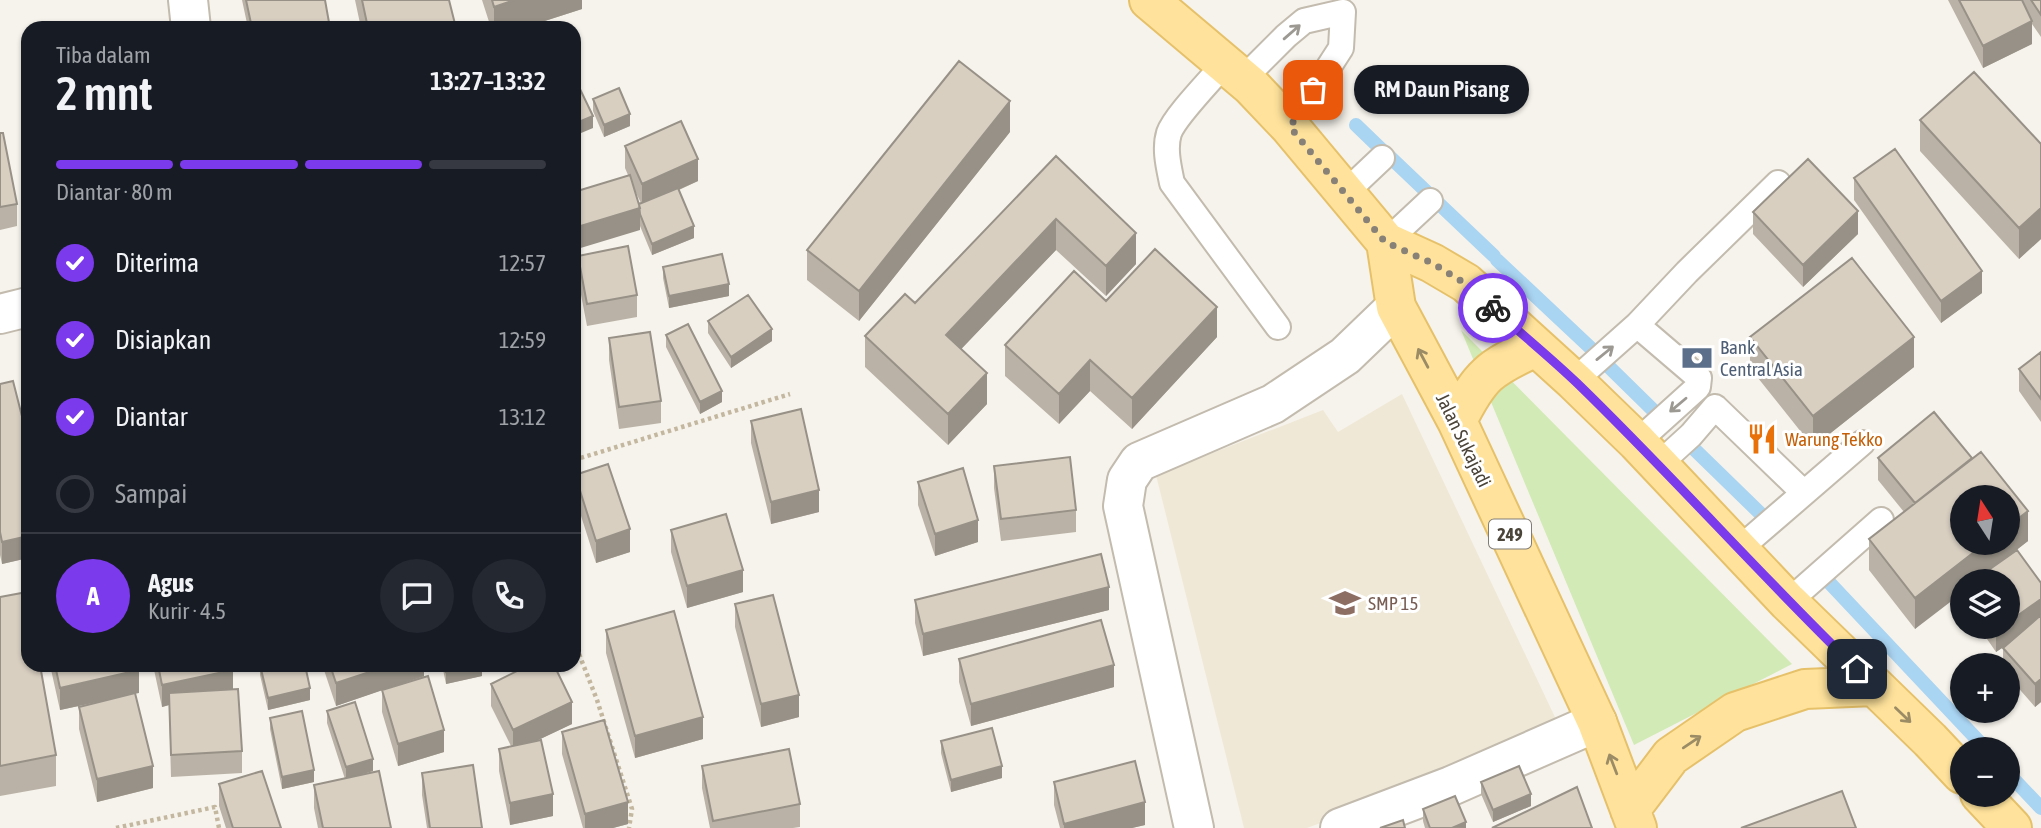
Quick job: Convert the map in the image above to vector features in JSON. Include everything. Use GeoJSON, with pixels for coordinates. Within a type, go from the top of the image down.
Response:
{"type":"FeatureCollection","features":[{"type":"Feature","properties":{"kind":"main road","name":"249"},"geometry":{"type":"LineString","coordinates":[[1149,0],[1251,86],[1346,192],[1385,242],[1432,263],[1466,284],[1574,381],[1648,454],[1788,602],[1950,761]]}},
{"type":"Feature","properties":{"kind":"main road","name":"Jalan Sukajadi"},"geometry":{"type":"LineString","coordinates":[[1385,242],[1396,307],[1457,421],[1597,722],[1634,819]]}},
{"type":"Feature","properties":{"kind":"main road"},"geometry":{"type":"LineString","coordinates":[[1457,421],[1471,391],[1489,372],[1535,347]]}},
{"type":"Feature","properties":{"kind":"main road"},"geometry":{"type":"LineString","coordinates":[[1634,819],[1671,756],[1735,712],[1805,689],[1874,686]]}},
{"type":"Feature","properties":{"kind":"main road"},"geometry":{"type":"LineString","coordinates":[[1992,807],[2012,828]]}},
{"type":"Feature","properties":{"kind":"street"},"geometry":{"type":"LineString","coordinates":[[188,0],[190,21]]}},
{"type":"Feature","properties":{"kind":"street"},"geometry":{"type":"LineString","coordinates":[[1194,828],[1123,506],[1127,480],[1139,462],[1273,404],[1345,356],[1396,307]]}},
{"type":"Feature","properties":{"kind":"street"},"geometry":{"type":"LineString","coordinates":[[0,314],[21,309]]}},
{"type":"Feature","properties":{"kind":"street"},"geometry":{"type":"LineString","coordinates":[[1340,828],[1451,786],[1597,722]]}},
{"type":"Feature","properties":{"kind":"lane"},"geometry":{"type":"LineString","coordinates":[[1278,327],[1172,183],[1167,161],[1169,134],[1181,115],[1234,71],[1304,21],[1343,12],[1341,48],[1290,127]]}},
{"type":"Feature","properties":{"kind":"lane"},"geometry":{"type":"LineString","coordinates":[[1346,192],[1382,158]]}},
{"type":"Feature","properties":{"kind":"lane"},"geometry":{"type":"LineString","coordinates":[[1574,381],[1637,325],[1778,183]]}},
{"type":"Feature","properties":{"kind":"lane"},"geometry":{"type":"LineString","coordinates":[[1385,242],[1430,201]]}},
{"type":"Feature","properties":{"kind":"lane"},"geometry":{"type":"LineString","coordinates":[[1637,325],[1699,378],[1698,387],[1648,454]]}},
{"type":"Feature","properties":{"kind":"lane"},"geometry":{"type":"LineString","coordinates":[[1648,454],[1690,435],[1715,407],[1804,493]]}},
{"type":"Feature","properties":{"kind":"lane"},"geometry":{"type":"LineString","coordinates":[[1738,550],[1862,443]]}},
{"type":"Feature","properties":{"kind":"lane"},"geometry":{"type":"LineString","coordinates":[[1788,602],[1881,520]]}},
{"type":"Feature","properties":{"kind":"path"},"geometry":{"type":"LineString","coordinates":[[581,458],[790,394]]}},
{"type":"Feature","properties":{"kind":"path"},"geometry":{"type":"LineString","coordinates":[[581,659],[632,809],[629,828]]}},
{"type":"Feature","properties":{"kind":"path"},"geometry":{"type":"LineString","coordinates":[[116,828],[215,807],[219,828]]}},
{"type":"Feature","properties":{"kind":"shaded area","name":"SMP 15"},"geometry":{"type":"Polygon","coordinates":[[[1402,394],[1562,732],[1307,828],[1244,828],[1156,475],[1323,410],[1338,432],[1402,394]]]}},
{"type":"Feature","properties":{"kind":"green space"},"geometry":{"type":"Polygon","coordinates":[[[1461,330],[1792,664],[1634,745],[1461,330]]]}},
{"type":"Feature","properties":{"kind":"building"},"geometry":{"type":"Polygon","coordinates":[[[246,0],[325,0],[329,21],[250,21],[246,0]]]}},
{"type":"Feature","properties":{"kind":"building"},"geometry":{"type":"Polygon","coordinates":[[[362,0],[449,0],[454,21],[366,21],[362,0]]]}},
{"type":"Feature","properties":{"kind":"building"},"geometry":{"type":"Polygon","coordinates":[[[492,0],[515,0],[494,7],[492,0]]]}},
{"type":"Feature","properties":{"kind":"building"},"geometry":{"type":"Polygon","coordinates":[[[1959,0],[2022,0],[2032,21],[1983,46],[1959,0]]]}},
{"type":"Feature","properties":{"kind":"building"},"geometry":{"type":"Polygon","coordinates":[[[2031,0],[2041,0],[2041,15],[2031,0]]]}},
{"type":"Feature","properties":{"kind":"building"},"geometry":{"type":"Polygon","coordinates":[[[959,61],[1010,101],[859,291],[807,250],[959,61]]]}},
{"type":"Feature","properties":{"kind":"building"},"geometry":{"type":"Polygon","coordinates":[[[1974,72],[2041,144],[2041,208],[2019,228],[1920,120],[1974,72]]]}},
{"type":"Feature","properties":{"kind":"building"},"geometry":{"type":"Polygon","coordinates":[[[619,88],[630,114],[604,125],[593,99],[619,88]]]}},
{"type":"Feature","properties":{"kind":"building"},"geometry":{"type":"Polygon","coordinates":[[[581,91],[593,116],[581,121],[581,91]]]}},
{"type":"Feature","properties":{"kind":"building"},"geometry":{"type":"Polygon","coordinates":[[[681,121],[698,159],[642,184],[625,146],[681,121]]]}},
{"type":"Feature","properties":{"kind":"building"},"geometry":{"type":"Polygon","coordinates":[[[0,133],[3,133],[17,204],[0,207],[0,133]]]}},
{"type":"Feature","properties":{"kind":"building"},"geometry":{"type":"Polygon","coordinates":[[[1895,149],[1982,271],[1941,301],[1854,178],[1895,149]]]}},
{"type":"Feature","properties":{"kind":"building"},"geometry":{"type":"Polygon","coordinates":[[[1056,156],[1136,233],[1106,266],[1056,219],[946,335],[987,373],[948,414],[865,336],[905,294],[915,303],[1056,156]]]}},
{"type":"Feature","properties":{"kind":"building"},"geometry":{"type":"Polygon","coordinates":[[[1808,159],[1858,211],[1803,265],[1753,212],[1808,159]]]}},
{"type":"Feature","properties":{"kind":"building"},"geometry":{"type":"Polygon","coordinates":[[[630,175],[640,208],[581,226],[581,190],[630,175]]]}},
{"type":"Feature","properties":{"kind":"building"},"geometry":{"type":"Polygon","coordinates":[[[678,188],[694,226],[652,244],[640,214],[639,204],[678,188]]]}},
{"type":"Feature","properties":{"kind":"building"},"geometry":{"type":"Polygon","coordinates":[[[628,246],[637,295],[587,304],[581,255],[628,246]]]}},
{"type":"Feature","properties":{"kind":"building"},"geometry":{"type":"Polygon","coordinates":[[[1155,249],[1217,307],[1132,398],[1090,360],[1059,394],[1005,345],[1074,271],[1106,301],[1155,249]]]}},
{"type":"Feature","properties":{"kind":"building"},"geometry":{"type":"Polygon","coordinates":[[[722,254],[729,284],[669,296],[663,267],[722,254]]]}},
{"type":"Feature","properties":{"kind":"building"},"geometry":{"type":"Polygon","coordinates":[[[1852,258],[1914,337],[1813,416],[1750,337],[1852,258]]]}},
{"type":"Feature","properties":{"kind":"building"},"geometry":{"type":"Polygon","coordinates":[[[748,295],[772,329],[731,357],[708,321],[748,295]]]}},
{"type":"Feature","properties":{"kind":"building"},"geometry":{"type":"Polygon","coordinates":[[[688,324],[722,391],[700,402],[666,335],[688,324]]]}},
{"type":"Feature","properties":{"kind":"building"},"geometry":{"type":"Polygon","coordinates":[[[650,332],[661,401],[619,407],[609,338],[650,332]]]}},
{"type":"Feature","properties":{"kind":"building"},"geometry":{"type":"Polygon","coordinates":[[[2041,352],[2041,399],[2019,369],[2041,352]]]}},
{"type":"Feature","properties":{"kind":"building"},"geometry":{"type":"Polygon","coordinates":[[[13,381],[21,412],[21,538],[2,542],[0,532],[0,384],[13,381]]]}},
{"type":"Feature","properties":{"kind":"building"},"geometry":{"type":"Polygon","coordinates":[[[801,409],[819,490],[771,502],[751,421],[801,409]]]}},
{"type":"Feature","properties":{"kind":"building"},"geometry":{"type":"Polygon","coordinates":[[[1934,412],[1972,458],[1915,503],[1878,458],[1934,412]]]}},
{"type":"Feature","properties":{"kind":"building"},"geometry":{"type":"Polygon","coordinates":[[[1981,452],[2007,485],[1950,485],[1950,555],[1970,555],[1915,598],[1869,539],[1981,452]]]}},
{"type":"Feature","properties":{"kind":"building"},"geometry":{"type":"Polygon","coordinates":[[[1070,457],[1076,510],[1001,519],[994,466],[1070,457]]]}},
{"type":"Feature","properties":{"kind":"building"},"geometry":{"type":"Polygon","coordinates":[[[608,464],[630,529],[596,541],[581,494],[581,473],[608,464]]]}},
{"type":"Feature","properties":{"kind":"building"},"geometry":{"type":"Polygon","coordinates":[[[963,468],[978,520],[935,534],[918,482],[963,468]]]}},
{"type":"Feature","properties":{"kind":"building"},"geometry":{"type":"Polygon","coordinates":[[[2020,501],[2028,511],[2020,517],[2020,501]]]}},
{"type":"Feature","properties":{"kind":"building"},"geometry":{"type":"Polygon","coordinates":[[[726,514],[743,570],[687,586],[671,530],[726,514]]]}},
{"type":"Feature","properties":{"kind":"building"},"geometry":{"type":"Polygon","coordinates":[[[1101,554],[1109,587],[923,634],[915,600],[1101,554]]]}},
{"type":"Feature","properties":{"kind":"building"},"geometry":{"type":"Polygon","coordinates":[[[2020,554],[2041,583],[2041,599],[2020,614],[2020,569],[1990,569],[2010,555],[2020,554]]]}},
{"type":"Feature","properties":{"kind":"building"},"geometry":{"type":"Polygon","coordinates":[[[21,593],[21,672],[41,672],[56,755],[0,766],[0,597],[21,593]]]}},
{"type":"Feature","properties":{"kind":"building"},"geometry":{"type":"Polygon","coordinates":[[[773,595],[799,695],[761,704],[735,604],[773,595]]]}},
{"type":"Feature","properties":{"kind":"building"},"geometry":{"type":"Polygon","coordinates":[[[674,611],[703,717],[635,736],[606,630],[674,611]]]}},
{"type":"Feature","properties":{"kind":"building"},"geometry":{"type":"Polygon","coordinates":[[[2041,615],[2041,679],[2035,684],[2020,667],[2020,653],[2007,653],[2003,648],[2013,639],[2020,639],[2020,633],[2041,615]]]}},
{"type":"Feature","properties":{"kind":"building"},"geometry":{"type":"Polygon","coordinates":[[[1101,620],[1114,665],[971,704],[959,659],[1101,620]]]}},
{"type":"Feature","properties":{"kind":"building"},"geometry":{"type":"Polygon","coordinates":[[[57,672],[130,672],[60,688],[57,672]]]}},
{"type":"Feature","properties":{"kind":"building"},"geometry":{"type":"Polygon","coordinates":[[[159,672],[224,672],[162,685],[159,672]]]}},
{"type":"Feature","properties":{"kind":"building"},"geometry":{"type":"Polygon","coordinates":[[[262,672],[307,672],[310,688],[268,698],[262,672]]]}},
{"type":"Feature","properties":{"kind":"building"},"geometry":{"type":"Polygon","coordinates":[[[332,672],[370,672],[336,683],[332,672]]]}},
{"type":"Feature","properties":{"kind":"building"},"geometry":{"type":"Polygon","coordinates":[[[515,672],[557,672],[572,702],[513,730],[491,684],[515,672]]]}},
{"type":"Feature","properties":{"kind":"building"},"geometry":{"type":"Polygon","coordinates":[[[428,676],[444,730],[398,744],[382,690],[428,676]]]}},
{"type":"Feature","properties":{"kind":"building"},"geometry":{"type":"Polygon","coordinates":[[[238,689],[242,751],[171,755],[169,693],[238,689]]]}},
{"type":"Feature","properties":{"kind":"building"},"geometry":{"type":"Polygon","coordinates":[[[135,693],[153,766],[97,779],[79,707],[135,693]]]}},
{"type":"Feature","properties":{"kind":"building"},"geometry":{"type":"Polygon","coordinates":[[[355,702],[373,759],[346,767],[327,711],[355,702]]]}},
{"type":"Feature","properties":{"kind":"building"},"geometry":{"type":"Polygon","coordinates":[[[302,711],[314,770],[282,777],[270,718],[302,711]]]}},
{"type":"Feature","properties":{"kind":"building"},"geometry":{"type":"Polygon","coordinates":[[[604,720],[628,802],[585,814],[562,732],[604,720]]]}},
{"type":"Feature","properties":{"kind":"building"},"geometry":{"type":"Polygon","coordinates":[[[992,728],[1002,766],[951,780],[941,741],[992,728]]]}},
{"type":"Feature","properties":{"kind":"building"},"geometry":{"type":"Polygon","coordinates":[[[541,740],[553,794],[510,803],[499,749],[541,740]]]}},
{"type":"Feature","properties":{"kind":"building"},"geometry":{"type":"Polygon","coordinates":[[[789,749],[800,804],[713,821],[702,766],[789,749]]]}},
{"type":"Feature","properties":{"kind":"building"},"geometry":{"type":"Polygon","coordinates":[[[1135,761],[1145,802],[1064,824],[1054,782],[1135,761]]]}},
{"type":"Feature","properties":{"kind":"building"},"geometry":{"type":"Polygon","coordinates":[[[473,765],[482,828],[430,828],[422,773],[473,765]]]}},
{"type":"Feature","properties":{"kind":"building"},"geometry":{"type":"Polygon","coordinates":[[[1519,766],[1531,794],[1493,810],[1481,782],[1519,766]]]}},
{"type":"Feature","properties":{"kind":"building"},"geometry":{"type":"Polygon","coordinates":[[[262,771],[281,828],[233,828],[219,784],[262,771]]]}},
{"type":"Feature","properties":{"kind":"building"},"geometry":{"type":"Polygon","coordinates":[[[379,771],[391,828],[323,828],[314,785],[379,771]]]}},
{"type":"Feature","properties":{"kind":"building"},"geometry":{"type":"Polygon","coordinates":[[[1577,787],[1592,828],[1492,828],[1577,787]]]}},
{"type":"Feature","properties":{"kind":"building"},"geometry":{"type":"Polygon","coordinates":[[[1842,791],[1856,828],[1741,828],[1842,791]]]}},
{"type":"Feature","properties":{"kind":"building"},"geometry":{"type":"Polygon","coordinates":[[[1455,796],[1466,822],[1452,828],[1430,828],[1423,809],[1455,796]]]}},
{"type":"Feature","properties":{"kind":"building"},"geometry":{"type":"Polygon","coordinates":[[[1403,820],[1405,828],[1380,828],[1403,820]]]}},
{"type":"Feature","properties":{"kind":"waterway"},"geometry":{"type":"LineString","coordinates":[[1356,125],[1383,151]]}},
{"type":"Feature","properties":{"kind":"waterway"},"geometry":{"type":"LineString","coordinates":[[1390,157],[1432,197]]}},
{"type":"Feature","properties":{"kind":"waterway"},"geometry":{"type":"LineString","coordinates":[[1435,200],[1494,256]]}},
{"type":"Feature","properties":{"kind":"waterway"},"geometry":{"type":"LineString","coordinates":[[1497,260],[1596,353]]}},
{"type":"Feature","properties":{"kind":"waterway"},"geometry":{"type":"LineString","coordinates":[[1603,361],[1657,414]]}},
{"type":"Feature","properties":{"kind":"waterway"},"geometry":{"type":"LineString","coordinates":[[1691,446],[1767,520]]}},
{"type":"Feature","properties":{"kind":"waterway"},"geometry":{"type":"LineString","coordinates":[[1825,578],[1975,737]]}},
{"type":"Feature","properties":{"kind":"waterway"},"geometry":{"type":"LineString","coordinates":[[2020,786],[2041,808]]}},
{"type":"Feature","properties":{"kind":"way so far"},"geometry":{"type":"LineString","coordinates":[[1313,90],[1290,127],[1385,242],[1432,263],[1466,284],[1493,308]]}},
{"type":"Feature","properties":{"kind":"place","name":"RM Daun Pisang"},"geometry":{"type":"Point","coordinates":[1313,90]}},
{"type":"Feature","properties":{"kind":"place","name":"Bank Central Asia"},"geometry":{"type":"Point","coordinates":[1697,358]}},
{"type":"Feature","properties":{"kind":"place","name":"Warung Tekko"},"geometry":{"type":"Point","coordinates":[1762,439]}},
{"type":"Feature","properties":{"kind":"place","name":"SMP 15"},"geometry":{"type":"Point","coordinates":[1345,603]}},
{"type":"Feature","properties":{"kind":"route"},"geometry":{"type":"LineString","coordinates":[[1493,308],[1637,442],[1788,602],[1857,669]]}}]}
